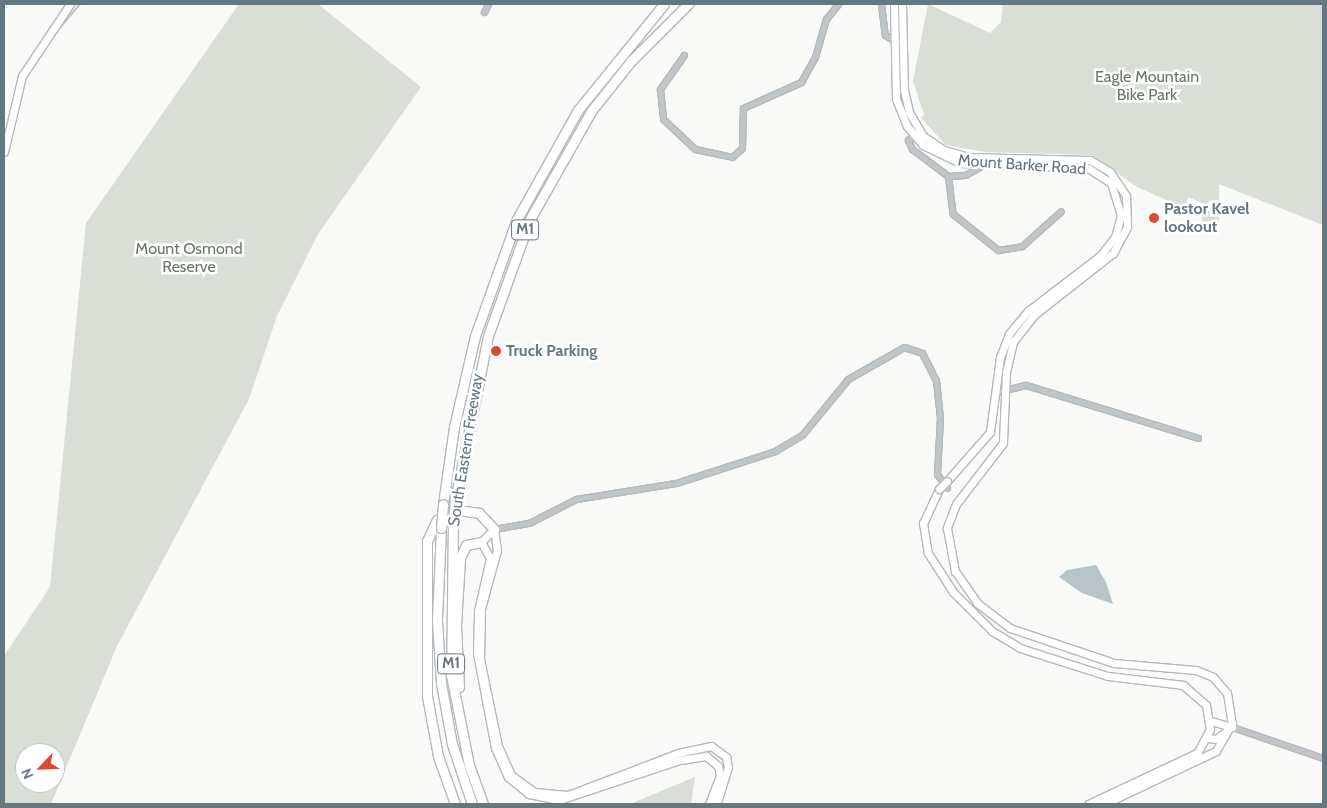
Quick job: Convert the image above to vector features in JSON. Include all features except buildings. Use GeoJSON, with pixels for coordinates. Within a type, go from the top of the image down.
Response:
{"type":"FeatureCollection","features":[{"type":"Feature","properties":{"kind":"highway","name":"South Eastern Freeway"},"geometry":{"type":"LineString","coordinates":[[472,804],[452,744],[441,683],[437,621],[443,504],[472,349],[517,219],[578,110],[664,4]]}},
{"type":"Feature","properties":{"kind":"highway","name":"South Eastern Freeway"},"geometry":{"type":"LineString","coordinates":[[483,804],[462,735],[451,675],[453,520],[455,501],[486,343],[530,219],[592,110],[631,61],[688,4]]}},
{"type":"Feature","properties":{"kind":"highway"},"geometry":{"type":"LineString","coordinates":[[455,804],[438,756],[427,696],[427,542],[437,520],[456,510],[479,513],[495,528]]}},
{"type":"Feature","properties":{"kind":"highway"},"geometry":{"type":"LineString","coordinates":[[479,794],[458,684],[456,626],[461,554],[470,542],[481,542]]}},
{"type":"Feature","properties":{"kind":"main road"},"geometry":{"type":"LineString","coordinates":[[4,152],[22,76],[70,4]]}},
{"type":"Feature","properties":{"kind":"main road","name":"Mount Barker Road"},"geometry":{"type":"LineString","coordinates":[[894,4],[905,101],[916,133],[944,158],[983,165],[1088,168],[1112,183],[1122,215],[1115,237],[1101,254],[1028,311],[1009,334],[1000,358],[997,392],[986,439],[944,486],[923,523],[928,552],[953,592],[979,621],[1006,641],[1036,654],[1108,676],[1189,688],[1204,700],[1211,721]]}},
{"type":"Feature","properties":{"kind":"main road","name":"Mount Barker Road"},"geometry":{"type":"LineString","coordinates":[[898,42],[902,4]]}},
{"type":"Feature","properties":{"kind":"main road","name":"Mount Barker Road"},"geometry":{"type":"LineString","coordinates":[[916,133],[944,150],[968,157],[1090,160],[1110,172],[1126,196],[1128,216],[1122,240],[1105,260],[1022,327],[1008,358],[1003,443],[950,515],[947,541],[955,571],[990,614],[1032,638],[1114,664],[1187,669],[1213,677],[1230,698],[1232,726]]}},
{"type":"Feature","properties":{"kind":"main road"},"geometry":{"type":"LineString","coordinates":[[495,528],[481,542],[490,558],[478,611],[478,665],[495,748],[508,777],[529,794],[559,800],[680,760],[706,756],[718,766],[720,776],[710,804]]}},
{"type":"Feature","properties":{"kind":"main road"},"geometry":{"type":"LineString","coordinates":[[495,528],[497,547],[481,609],[480,659],[498,746],[510,775],[534,792],[568,796],[678,753],[712,746],[726,758],[728,767],[716,804]]}},
{"type":"Feature","properties":{"kind":"main road"},"geometry":{"type":"LineString","coordinates":[[1088,804],[1184,762],[1208,738],[1211,721],[1232,726]]}},
{"type":"Feature","properties":{"kind":"main road"},"geometry":{"type":"LineString","coordinates":[[1208,738],[1218,738],[1232,726]]}},
{"type":"Feature","properties":{"kind":"main road"},"geometry":{"type":"LineString","coordinates":[[1104,804],[1210,755],[1232,726]]}},
{"type":"Feature","properties":{"kind":"street"},"geometry":{"type":"LineString","coordinates":[[484,12],[488,4]]}},
{"type":"Feature","properties":{"kind":"street"},"geometry":{"type":"LineString","coordinates":[[684,54],[660,89],[663,119],[695,149],[732,157],[742,148],[743,108],[801,82],[815,57],[822,28],[838,4]]}},
{"type":"Feature","properties":{"kind":"street"},"geometry":{"type":"LineString","coordinates":[[881,4],[885,35],[898,42]]}},
{"type":"Feature","properties":{"kind":"street"},"geometry":{"type":"LineString","coordinates":[[916,133],[908,140],[912,150],[948,176],[965,176],[983,165]]}},
{"type":"Feature","properties":{"kind":"street"},"geometry":{"type":"LineString","coordinates":[[948,176],[953,214],[998,250],[1022,246],[1061,210]]}},
{"type":"Feature","properties":{"kind":"street"},"geometry":{"type":"LineString","coordinates":[[495,528],[536,519],[576,499],[676,484],[775,451],[802,435],[848,379],[904,347],[922,353],[936,380],[940,418],[937,474],[944,486]]}},
{"type":"Feature","properties":{"kind":"street"},"geometry":{"type":"LineString","coordinates":[[997,392],[1026,385],[1198,438]]}},
{"type":"Feature","properties":{"kind":"street"},"geometry":{"type":"LineString","coordinates":[[1232,726],[1323,758]]}},
{"type":"Feature","properties":{"kind":"green space","name":"Mount Osmond Reserve"},"geometry":{"type":"Polygon","coordinates":[[[239,4],[318,4],[421,87],[318,234],[277,316],[249,399],[117,646],[65,770],[65,743],[15,743],[15,793],[56,793],[51,804],[4,804],[4,656],[50,587],[86,223],[239,4]]]}},
{"type":"Feature","properties":{"kind":"green space","name":"Eagle Mountain Bike Park"},"geometry":{"type":"Polygon","coordinates":[[[928,4],[990,33],[1001,22],[1003,4],[1323,4],[1323,225],[1219,184],[1219,225],[1202,226],[1202,203],[1188,197],[1185,208],[1137,187],[1092,155],[985,152],[946,145],[921,118],[924,115],[913,81],[928,4]]]}},
{"type":"Feature","properties":{"kind":"green space"},"geometry":{"type":"Polygon","coordinates":[[[695,777],[691,804],[630,804],[695,777]]]}},
{"type":"Feature","properties":{"kind":"shaded area"},"geometry":{"type":"Polygon","coordinates":[[[1096,565],[1106,582],[1113,604],[1082,593],[1059,577],[1067,570],[1096,565]]]}},
{"type":"Feature","properties":{"kind":"waterway"},"geometry":{"type":"LineString","coordinates":[[53,36],[80,4]]}},
{"type":"Feature","properties":{"kind":"place","name":"Pastor Kavel lookout"},"geometry":{"type":"Point","coordinates":[1154,218]}},
{"type":"Feature","properties":{"kind":"place","name":"Truck Parking"},"geometry":{"type":"Point","coordinates":[496,351]}}]}
